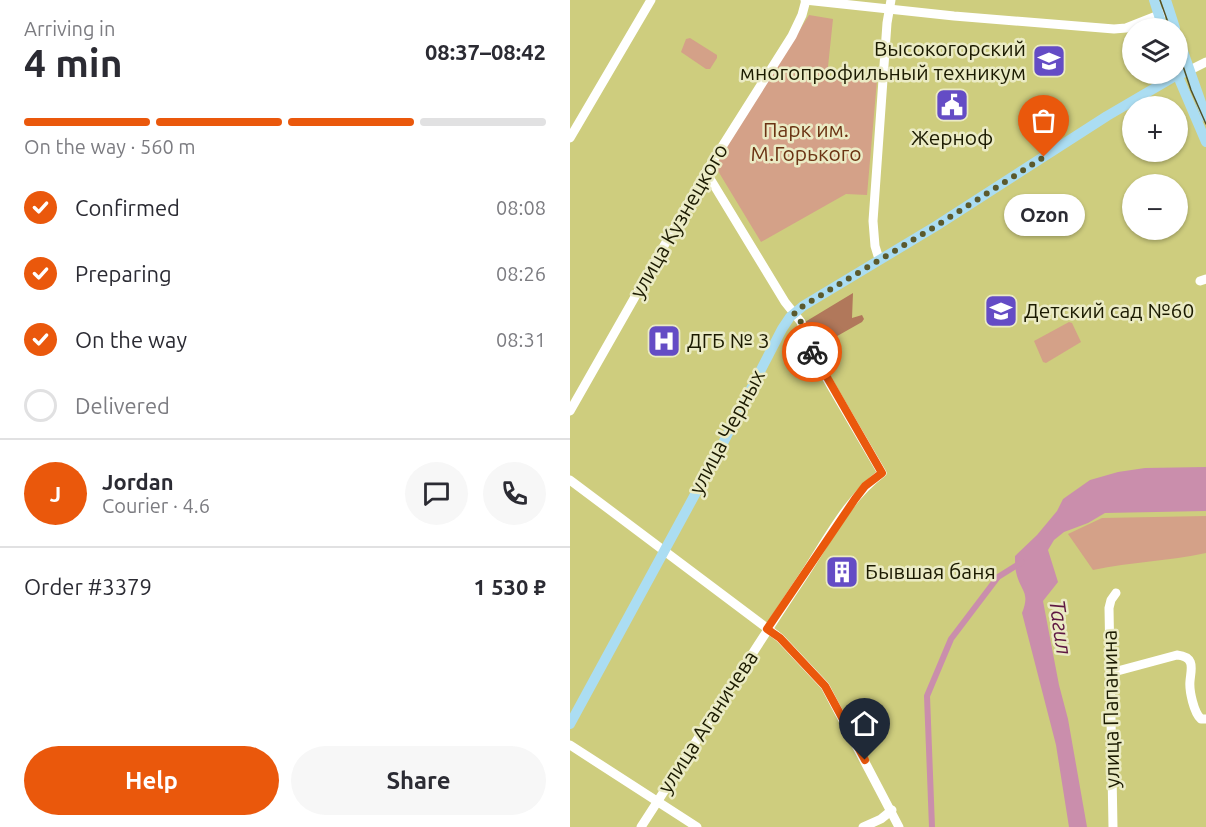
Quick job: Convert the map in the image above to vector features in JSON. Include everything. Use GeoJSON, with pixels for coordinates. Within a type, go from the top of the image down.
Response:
{"type":"FeatureCollection","features":[{"type":"Feature","properties":{"kind":"main road"},"geometry":{"type":"LineString","coordinates":[[1154,0],[1164,8]]}},
{"type":"Feature","properties":{"kind":"main road"},"geometry":{"type":"LineString","coordinates":[[1188,70],[1206,117]]}},
{"type":"Feature","properties":{"kind":"main road","name":"улица Черных"},"geometry":{"type":"LineString","coordinates":[[570,724],[723,443],[782,329],[794,314],[803,306],[936,226],[1160,84]]}},
{"type":"Feature","properties":{"kind":"main road"},"geometry":{"type":"LineString","coordinates":[[1181,84],[1206,142]]}},
{"type":"Feature","properties":{"kind":"street"},"geometry":{"type":"LineString","coordinates":[[570,138],[651,0]]}},
{"type":"Feature","properties":{"kind":"street"},"geometry":{"type":"LineString","coordinates":[[805,0],[890,5],[1114,29],[1126,28],[1164,8]]}},
{"type":"Feature","properties":{"kind":"street","name":"улица Кузнецкого"},"geometry":{"type":"LineString","coordinates":[[570,411],[706,171],[792,36],[802,15],[805,0]]}},
{"type":"Feature","properties":{"kind":"street"},"geometry":{"type":"LineString","coordinates":[[879,259],[875,246],[873,221],[890,5]]}},
{"type":"Feature","properties":{"kind":"street","name":"улица Черных"},"geometry":{"type":"LineString","coordinates":[[1188,70],[1206,62]]}},
{"type":"Feature","properties":{"kind":"street"},"geometry":{"type":"LineString","coordinates":[[706,171],[794,314]]}},
{"type":"Feature","properties":{"kind":"street","name":"улица Аганичева"},"geometry":{"type":"LineString","coordinates":[[641,827],[767,629],[865,486],[882,473],[824,372],[817,368],[801,322],[794,314]]}},
{"type":"Feature","properties":{"kind":"street"},"geometry":{"type":"LineString","coordinates":[[570,480],[780,638],[825,686],[899,827]]}},
{"type":"Feature","properties":{"kind":"street","name":"улица Папанина"},"geometry":{"type":"LineString","coordinates":[[1113,827],[1109,608],[1116,593]]}},
{"type":"Feature","properties":{"kind":"street"},"geometry":{"type":"LineString","coordinates":[[1110,673],[1178,655],[1186,657],[1189,660],[1192,674],[1190,684],[1197,715],[1201,719],[1206,718]]}},
{"type":"Feature","properties":{"kind":"street"},"geometry":{"type":"LineString","coordinates":[[570,745],[697,827]]}},
{"type":"Feature","properties":{"kind":"street"},"geometry":{"type":"LineString","coordinates":[[863,827],[881,819],[892,810]]}},
{"type":"Feature","properties":{"kind":"green space","name":"Парк им. М.Горького"},"geometry":{"type":"Polygon","coordinates":[[[809,15],[833,19],[827,76],[877,80],[867,195],[846,194],[761,242],[715,166],[809,15]]]}},
{"type":"Feature","properties":{"kind":"green space"},"geometry":{"type":"Polygon","coordinates":[[[690,38],[717,55],[710,69],[706,69],[681,52],[686,39],[690,38]]]}},
{"type":"Feature","properties":{"kind":"green space"},"geometry":{"type":"Polygon","coordinates":[[[1069,322],[1072,323],[1081,342],[1046,363],[1043,362],[1034,341],[1069,322]]]}},
{"type":"Feature","properties":{"kind":"green space"},"geometry":{"type":"Polygon","coordinates":[[[1206,516],[1206,553],[1093,570],[1068,534],[1102,518],[1206,516]]]}},
{"type":"Feature","properties":{"kind":"shaded area"},"geometry":{"type":"Polygon","coordinates":[[[853,293],[852,318],[862,315],[864,319],[862,322],[816,348],[805,322],[853,293]]]}},
{"type":"Feature","properties":{"kind":"shaded area"},"geometry":{"type":"Polygon","coordinates":[[[1206,467],[1206,511],[1105,513],[1088,523],[1064,532],[1054,540],[1048,550],[1058,582],[1043,601],[1068,719],[1087,827],[1069,827],[1056,745],[1022,613],[1025,597],[1016,574],[1015,556],[1037,535],[1057,511],[1063,499],[1090,480],[1118,472],[1145,468],[1206,467]]]}},
{"type":"Feature","properties":{"kind":"waterway"},"geometry":{"type":"LineString","coordinates":[[932,827],[927,696],[951,639],[998,577],[1022,562]]}},
{"type":"Feature","properties":{"kind":"tram line"},"geometry":{"type":"LineString","coordinates":[[1160,0],[1166,18]]}},
{"type":"Feature","properties":{"kind":"tram line"},"geometry":{"type":"LineString","coordinates":[[1188,81],[1206,124]]}},
{"type":"Feature","properties":{"kind":"way so far"},"geometry":{"type":"LineString","coordinates":[[812,352],[801,322],[794,314],[803,306],[936,226],[1044,157]]}},
{"type":"Feature","properties":{"kind":"place","name":"Высокогорский многопрофильный техникум"},"geometry":{"type":"Point","coordinates":[1049,61]}},
{"type":"Feature","properties":{"kind":"place","name":"Жерноф"},"geometry":{"type":"Point","coordinates":[952,105]}},
{"type":"Feature","properties":{"kind":"place","name":"Ozon"},"geometry":{"type":"Point","coordinates":[1044,157]}},
{"type":"Feature","properties":{"kind":"place","name":"Детский сад №60"},"geometry":{"type":"Point","coordinates":[1001,311]}},
{"type":"Feature","properties":{"kind":"place","name":"ДГБ № 3"},"geometry":{"type":"Point","coordinates":[664,341]}},
{"type":"Feature","properties":{"kind":"place","name":"Бывшая баня"},"geometry":{"type":"Point","coordinates":[842,572]}},
{"type":"Feature","properties":{"kind":"route"},"geometry":{"type":"LineString","coordinates":[[812,352],[819,370],[824,372],[882,473],[865,486],[855,499],[767,629],[780,638],[825,686],[865,760]]}},
{"type":"Feature","properties":{"kind":"water label","name":"Тагил"},"geometry":{"type":"Point","coordinates":[1061,627]}}]}
